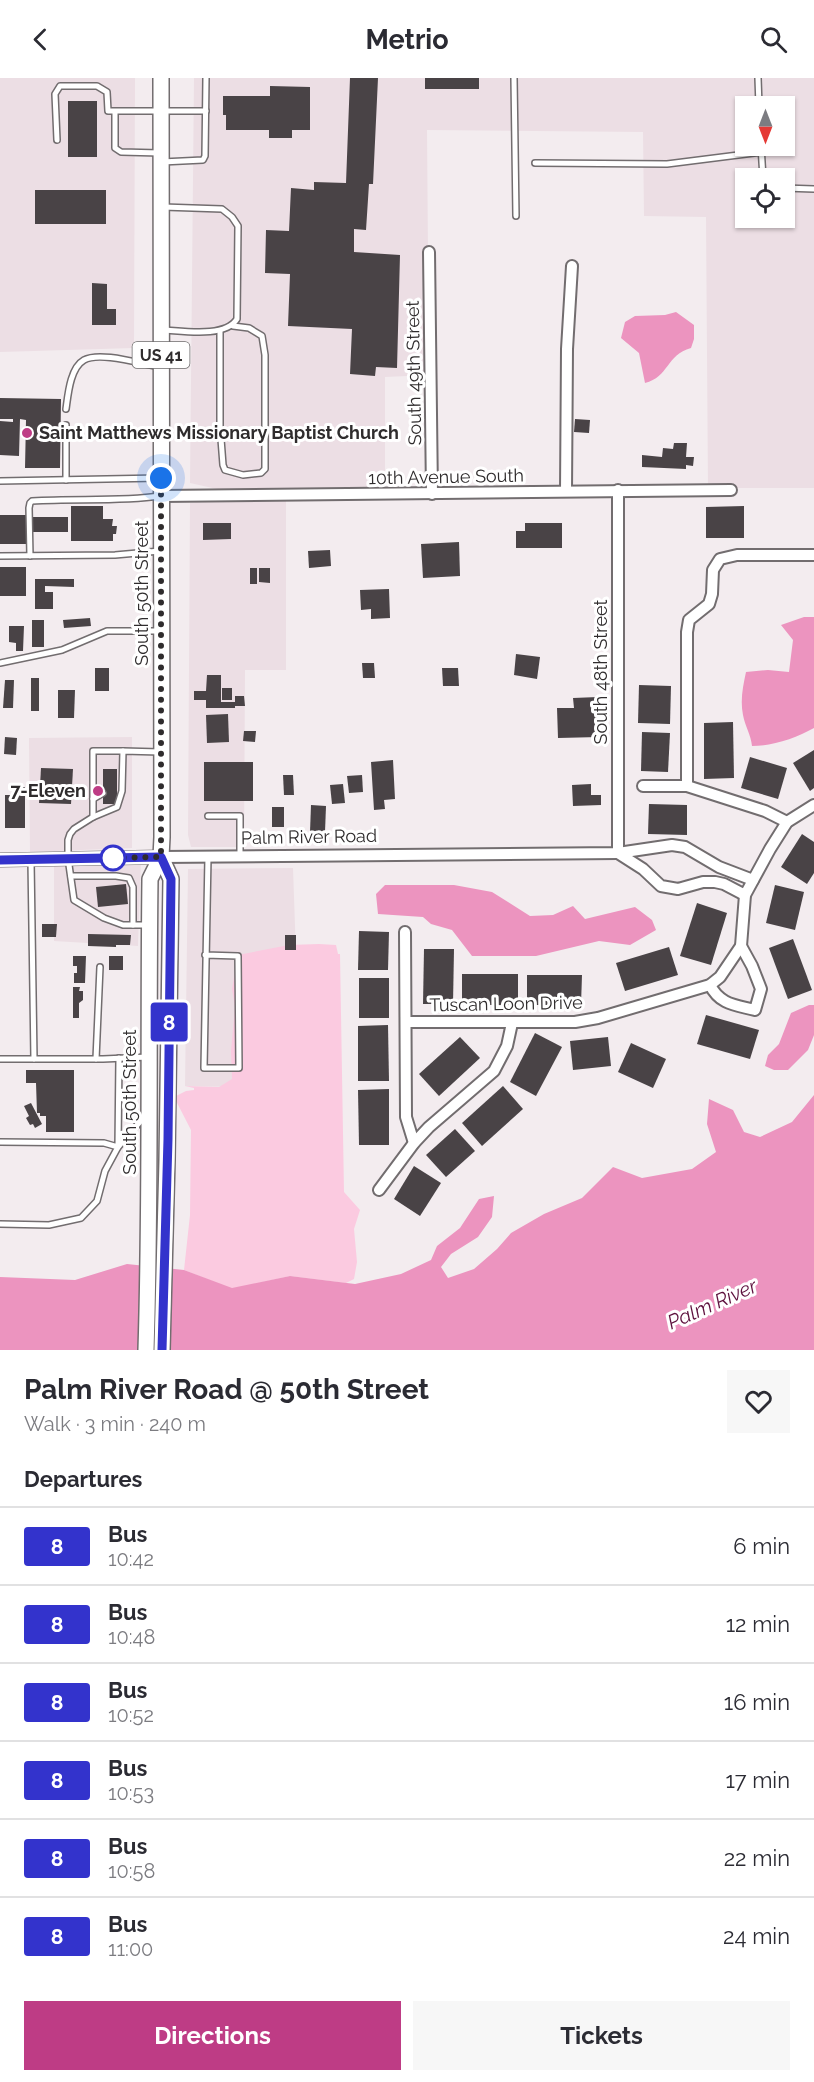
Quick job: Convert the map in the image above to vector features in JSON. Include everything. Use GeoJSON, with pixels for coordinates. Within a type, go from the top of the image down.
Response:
{"type":"FeatureCollection","features":[{"type":"Feature","properties":{"kind":"main road","name":"South 50th Street"},"geometry":{"type":"LineString","coordinates":[[146,1350],[157,1247],[171,879],[161,857],[161,78]]}},
{"type":"Feature","properties":{"kind":"main road","name":"South 50th Street"},"geometry":{"type":"LineString","coordinates":[[161,857],[150,879],[148,1112],[162,1350]]}},
{"type":"Feature","properties":{"kind":"street","name":"South 49th Street"},"geometry":{"type":"LineString","coordinates":[[429,252],[432,494]]}},
{"type":"Feature","properties":{"kind":"street"},"geometry":{"type":"LineString","coordinates":[[566,491],[567,349],[572,266]]}},
{"type":"Feature","properties":{"kind":"street","name":"South 48th Street"},"geometry":{"type":"LineString","coordinates":[[618,490],[618,853]]}},
{"type":"Feature","properties":{"kind":"street","name":"10th Avenue South"},"geometry":{"type":"LineString","coordinates":[[161,496],[731,490]]}},
{"type":"Feature","properties":{"kind":"street"},"geometry":{"type":"LineString","coordinates":[[687,786],[687,632],[689,620],[709,604],[712,594],[713,570],[720,559],[737,555],[814,555]]}},
{"type":"Feature","properties":{"kind":"street"},"geometry":{"type":"LineString","coordinates":[[643,786],[687,786],[765,811],[787,822]]}},
{"type":"Feature","properties":{"kind":"street"},"geometry":{"type":"LineString","coordinates":[[741,946],[761,989],[755,1010],[722,1001],[714,994],[710,986],[720,978],[741,946],[745,895],[753,880],[787,822],[814,805]]}},
{"type":"Feature","properties":{"kind":"street","name":"Palm River Road"},"geometry":{"type":"LineString","coordinates":[[0,860],[618,853],[672,844],[685,847],[719,867],[753,880]]}},
{"type":"Feature","properties":{"kind":"street"},"geometry":{"type":"LineString","coordinates":[[618,853],[643,869],[661,886],[678,889],[703,882],[724,884],[745,895]]}},
{"type":"Feature","properties":{"kind":"street"},"geometry":{"type":"LineString","coordinates":[[703,882],[710,861]]}},
{"type":"Feature","properties":{"kind":"street"},"geometry":{"type":"LineString","coordinates":[[405,932],[406,1117],[414,1143]]}},
{"type":"Feature","properties":{"kind":"street","name":"Tuscan Loon Drive"},"geometry":{"type":"LineString","coordinates":[[406,1022],[575,1022],[598,1018],[710,986]]}},
{"type":"Feature","properties":{"kind":"street"},"geometry":{"type":"LineString","coordinates":[[379,1190],[414,1143],[429,1127],[494,1071],[507,1046],[512,1023]]}},
{"type":"Feature","properties":{"kind":"lane"},"geometry":{"type":"LineString","coordinates":[[115,112],[116,147],[121,152],[203,160],[206,156],[206,78]]}},
{"type":"Feature","properties":{"kind":"lane"},"geometry":{"type":"LineString","coordinates":[[514,78],[516,216]]}},
{"type":"Feature","properties":{"kind":"lane"},"geometry":{"type":"LineString","coordinates":[[758,78],[759,96]]}},
{"type":"Feature","properties":{"kind":"lane"},"geometry":{"type":"LineString","coordinates":[[57,140],[55,94],[60,86],[97,86],[108,92],[108,111],[206,111]]}},
{"type":"Feature","properties":{"kind":"lane"},"geometry":{"type":"LineString","coordinates":[[535,163],[667,164],[735,153]]}},
{"type":"Feature","properties":{"kind":"lane"},"geometry":{"type":"LineString","coordinates":[[795,188],[814,189]]}},
{"type":"Feature","properties":{"kind":"lane"},"geometry":{"type":"LineString","coordinates":[[161,207],[222,210],[232,217],[238,226],[237,319],[233,326]]}},
{"type":"Feature","properties":{"kind":"lane"},"geometry":{"type":"LineString","coordinates":[[161,330],[220,331],[233,326],[249,328],[262,336],[265,355],[265,469],[261,473],[243,475],[225,470],[223,465],[220,426],[220,331]]}},
{"type":"Feature","properties":{"kind":"lane"},"geometry":{"type":"LineString","coordinates":[[66,409],[74,374],[84,360],[105,358],[161,367]]}},
{"type":"Feature","properties":{"kind":"lane"},"geometry":{"type":"LineString","coordinates":[[66,424],[66,480]]}},
{"type":"Feature","properties":{"kind":"lane"},"geometry":{"type":"LineString","coordinates":[[0,482],[161,478]]}},
{"type":"Feature","properties":{"kind":"lane"},"geometry":{"type":"LineString","coordinates":[[30,556],[29,508],[32,501],[134,500],[161,496]]}},
{"type":"Feature","properties":{"kind":"lane"},"geometry":{"type":"LineString","coordinates":[[0,556],[115,555],[161,551]]}},
{"type":"Feature","properties":{"kind":"lane"},"geometry":{"type":"LineString","coordinates":[[0,663],[62,650],[107,631],[161,631]]}},
{"type":"Feature","properties":{"kind":"lane"},"geometry":{"type":"LineString","coordinates":[[93,817],[93,751],[161,752]]}},
{"type":"Feature","properties":{"kind":"lane"},"geometry":{"type":"LineString","coordinates":[[123,751],[120,802],[117,807],[93,817],[69,834],[68,858],[74,900],[104,918],[123,925],[150,925]]}},
{"type":"Feature","properties":{"kind":"lane"},"geometry":{"type":"LineString","coordinates":[[93,799],[103,793]]}},
{"type":"Feature","properties":{"kind":"lane"},"geometry":{"type":"LineString","coordinates":[[208,816],[240,816],[240,856]]}},
{"type":"Feature","properties":{"kind":"lane"},"geometry":{"type":"LineString","coordinates":[[206,955],[238,956],[238,1068],[204,1068],[206,955],[208,856]]}},
{"type":"Feature","properties":{"kind":"lane"},"geometry":{"type":"LineString","coordinates":[[31,859],[34,1059]]}},
{"type":"Feature","properties":{"kind":"lane"},"geometry":{"type":"LineString","coordinates":[[71,876],[129,878],[133,887],[133,925]]}},
{"type":"Feature","properties":{"kind":"lane"},"geometry":{"type":"LineString","coordinates":[[96,1059],[100,968]]}},
{"type":"Feature","properties":{"kind":"lane"},"geometry":{"type":"LineString","coordinates":[[0,1059],[149,1057]]}},
{"type":"Feature","properties":{"kind":"lane"},"geometry":{"type":"LineString","coordinates":[[118,1147],[119,1058]]}},
{"type":"Feature","properties":{"kind":"lane"},"geometry":{"type":"LineString","coordinates":[[0,1224],[50,1225],[81,1218],[97,1201],[105,1171],[118,1147],[148,1112]]}},
{"type":"Feature","properties":{"kind":"lane"},"geometry":{"type":"LineString","coordinates":[[0,1142],[104,1143],[118,1147]]}},
{"type":"Feature","properties":{"kind":"shaded area"},"geometry":{"type":"Polygon","coordinates":[[[0,78],[135,78],[134,348],[0,352],[0,78]]]}},
{"type":"Feature","properties":{"kind":"shaded area"},"geometry":{"type":"Polygon","coordinates":[[[194,78],[814,78],[814,488],[708,488],[706,217],[644,216],[643,132],[427,130],[429,375],[385,377],[385,491],[217,489],[190,483],[194,78]]]}},
{"type":"Feature","properties":{"kind":"shaded area"},"geometry":{"type":"Polygon","coordinates":[[[286,497],[286,670],[245,670],[244,847],[191,847],[188,835],[190,503],[215,499],[286,497]]]}},
{"type":"Feature","properties":{"kind":"shaded area"},"geometry":{"type":"Polygon","coordinates":[[[132,737],[132,848],[30,852],[29,738],[132,737]]]}},
{"type":"Feature","properties":{"kind":"shaded area"},"geometry":{"type":"Polygon","coordinates":[[[141,858],[138,946],[54,941],[54,860],[141,858]]]}},
{"type":"Feature","properties":{"kind":"shaded area"},"geometry":{"type":"Polygon","coordinates":[[[293,868],[296,955],[241,1087],[185,1086],[188,869],[293,868]]]}},
{"type":"Feature","properties":{"kind":"shaded area"},"geometry":{"type":"Polygon","coordinates":[[[289,945],[336,945],[338,954],[340,954],[344,1192],[360,1210],[354,1229],[357,1262],[354,1279],[346,1283],[290,1276],[232,1289],[184,1270],[190,1215],[191,1130],[174,1097],[194,1090],[194,1088],[185,1086],[219,1087],[232,1079],[231,1051],[235,1007],[232,989],[238,955],[289,945]]]}},
{"type":"Feature","properties":{"kind":"water"},"geometry":{"type":"Polygon","coordinates":[[[676,312],[694,325],[694,339],[691,348],[677,356],[659,376],[645,383],[639,353],[621,338],[625,322],[635,316],[665,315],[676,312]]]}},
{"type":"Feature","properties":{"kind":"water"},"geometry":{"type":"Polygon","coordinates":[[[804,617],[814,617],[814,728],[784,741],[752,746],[742,709],[746,672],[768,670],[789,672],[793,640],[781,625],[804,617]]]}},
{"type":"Feature","properties":{"kind":"water"},"geometry":{"type":"Polygon","coordinates":[[[385,885],[454,885],[492,892],[530,916],[553,915],[573,906],[585,919],[635,907],[652,920],[656,930],[630,945],[599,941],[536,956],[472,956],[452,930],[431,924],[423,917],[378,914],[376,894],[385,885]]]}},
{"type":"Feature","properties":{"kind":"water"},"geometry":{"type":"Polygon","coordinates":[[[814,1005],[814,1035],[808,1050],[788,1070],[774,1070],[765,1066],[768,1055],[779,1044],[791,1013],[814,1005]]]}},
{"type":"Feature","properties":{"kind":"water","name":"Palm River"},"geometry":{"type":"Polygon","coordinates":[[[814,1095],[814,1350],[0,1350],[0,1277],[75,1280],[127,1264],[184,1270],[232,1288],[290,1276],[355,1284],[401,1274],[431,1260],[437,1246],[460,1228],[479,1199],[494,1196],[492,1217],[478,1237],[451,1254],[441,1267],[448,1278],[474,1269],[511,1233],[544,1214],[582,1198],[613,1167],[642,1178],[692,1169],[716,1152],[707,1124],[709,1099],[733,1110],[744,1132],[760,1137],[792,1122],[814,1095]]]}},
{"type":"Feature","properties":{"kind":"building"},"geometry":{"type":"Polygon","coordinates":[[[350,78],[378,78],[373,184],[369,184],[366,230],[354,229],[354,252],[400,255],[397,368],[376,367],[375,376],[350,374],[352,329],[288,326],[290,274],[265,273],[266,230],[289,231],[291,188],[314,190],[314,182],[346,183],[350,78]]]}},
{"type":"Feature","properties":{"kind":"building"},"geometry":{"type":"Polygon","coordinates":[[[425,78],[479,78],[479,89],[425,89],[425,78]]]}},
{"type":"Feature","properties":{"kind":"building"},"geometry":{"type":"Polygon","coordinates":[[[270,86],[310,87],[310,130],[292,130],[292,138],[269,138],[269,130],[226,130],[223,96],[270,96],[270,86]]]}},
{"type":"Feature","properties":{"kind":"building"},"geometry":{"type":"Polygon","coordinates":[[[68,101],[97,101],[97,157],[68,157],[68,101]]]}},
{"type":"Feature","properties":{"kind":"building"},"geometry":{"type":"Polygon","coordinates":[[[35,190],[106,190],[106,224],[35,224],[35,190]]]}},
{"type":"Feature","properties":{"kind":"building"},"geometry":{"type":"Polygon","coordinates":[[[92,283],[107,284],[107,309],[116,309],[116,325],[92,325],[92,283]]]}},
{"type":"Feature","properties":{"kind":"building"},"geometry":{"type":"Polygon","coordinates":[[[0,398],[61,399],[60,468],[25,468],[26,420],[20,419],[19,456],[0,455],[0,421],[13,422],[13,419],[0,419],[0,398]]]}},
{"type":"Feature","properties":{"kind":"building"},"geometry":{"type":"Polygon","coordinates":[[[575,419],[590,420],[589,433],[574,432],[575,419]]]}},
{"type":"Feature","properties":{"kind":"building"},"geometry":{"type":"Polygon","coordinates":[[[674,443],[687,443],[686,457],[694,457],[693,466],[686,465],[686,469],[642,467],[642,455],[662,457],[663,448],[673,449],[674,443]]]}},
{"type":"Feature","properties":{"kind":"building"},"geometry":{"type":"Polygon","coordinates":[[[71,506],[103,506],[103,519],[113,519],[112,526],[117,526],[116,534],[113,534],[113,541],[71,541],[71,506]]]}},
{"type":"Feature","properties":{"kind":"building"},"geometry":{"type":"Polygon","coordinates":[[[744,506],[744,538],[706,538],[706,507],[744,506]]]}},
{"type":"Feature","properties":{"kind":"building"},"geometry":{"type":"Polygon","coordinates":[[[0,515],[26,515],[27,544],[0,544],[0,515]]]}},
{"type":"Feature","properties":{"kind":"building"},"geometry":{"type":"Polygon","coordinates":[[[33,517],[68,517],[68,532],[33,532],[33,517]]]}},
{"type":"Feature","properties":{"kind":"building"},"geometry":{"type":"Polygon","coordinates":[[[203,523],[231,523],[231,539],[203,540],[203,523]]]}},
{"type":"Feature","properties":{"kind":"building"},"geometry":{"type":"Polygon","coordinates":[[[525,523],[562,523],[562,548],[516,548],[516,531],[525,531],[525,523]]]}},
{"type":"Feature","properties":{"kind":"building"},"geometry":{"type":"Polygon","coordinates":[[[459,542],[460,576],[423,578],[421,544],[459,542]]]}},
{"type":"Feature","properties":{"kind":"building"},"geometry":{"type":"Polygon","coordinates":[[[330,550],[331,566],[309,568],[308,551],[330,550]]]}},
{"type":"Feature","properties":{"kind":"building"},"geometry":{"type":"Polygon","coordinates":[[[0,567],[26,567],[26,596],[0,596],[0,567]]]}},
{"type":"Feature","properties":{"kind":"building"},"geometry":{"type":"Polygon","coordinates":[[[250,568],[257,568],[257,584],[250,584],[250,568]]]}},
{"type":"Feature","properties":{"kind":"building"},"geometry":{"type":"Polygon","coordinates":[[[259,568],[270,568],[270,583],[259,582],[259,568]]]}},
{"type":"Feature","properties":{"kind":"building"},"geometry":{"type":"Polygon","coordinates":[[[35,579],[74,579],[74,587],[45,586],[45,592],[53,592],[53,609],[35,609],[35,579]]]}},
{"type":"Feature","properties":{"kind":"building"},"geometry":{"type":"Polygon","coordinates":[[[389,589],[390,618],[371,619],[371,609],[361,610],[360,590],[389,589]]]}},
{"type":"Feature","properties":{"kind":"building"},"geometry":{"type":"Polygon","coordinates":[[[90,618],[91,626],[64,628],[63,620],[90,618]]]}},
{"type":"Feature","properties":{"kind":"building"},"geometry":{"type":"Polygon","coordinates":[[[32,620],[44,620],[44,647],[32,647],[32,620]]]}},
{"type":"Feature","properties":{"kind":"building"},"geometry":{"type":"Polygon","coordinates":[[[9,626],[24,626],[23,651],[16,651],[16,643],[9,642],[9,626]]]}},
{"type":"Feature","properties":{"kind":"building"},"geometry":{"type":"Polygon","coordinates":[[[516,654],[540,657],[537,679],[514,675],[516,654]]]}},
{"type":"Feature","properties":{"kind":"building"},"geometry":{"type":"Polygon","coordinates":[[[362,663],[374,663],[375,678],[363,678],[362,663]]]}},
{"type":"Feature","properties":{"kind":"building"},"geometry":{"type":"Polygon","coordinates":[[[95,668],[109,668],[109,691],[95,691],[95,668]]]}},
{"type":"Feature","properties":{"kind":"building"},"geometry":{"type":"Polygon","coordinates":[[[442,668],[458,668],[459,686],[443,686],[442,668]]]}},
{"type":"Feature","properties":{"kind":"building"},"geometry":{"type":"Polygon","coordinates":[[[207,675],[221,675],[221,702],[235,702],[235,696],[244,696],[245,706],[206,708],[206,700],[194,700],[194,691],[206,691],[207,675]]]}},
{"type":"Feature","properties":{"kind":"building"},"geometry":{"type":"Polygon","coordinates":[[[31,678],[39,678],[39,711],[31,711],[31,678]]]}},
{"type":"Feature","properties":{"kind":"building"},"geometry":{"type":"Polygon","coordinates":[[[5,680],[14,680],[13,708],[3,708],[5,680]]]}},
{"type":"Feature","properties":{"kind":"building"},"geometry":{"type":"Polygon","coordinates":[[[639,685],[671,686],[670,724],[638,723],[639,685]]]}},
{"type":"Feature","properties":{"kind":"building"},"geometry":{"type":"Polygon","coordinates":[[[222,688],[232,688],[232,700],[222,700],[222,688]]]}},
{"type":"Feature","properties":{"kind":"building"},"geometry":{"type":"Polygon","coordinates":[[[58,690],[75,690],[74,718],[58,718],[58,690]]]}},
{"type":"Feature","properties":{"kind":"building"},"geometry":{"type":"Polygon","coordinates":[[[598,697],[599,737],[558,738],[557,708],[574,708],[573,698],[598,697]]]}},
{"type":"Feature","properties":{"kind":"building"},"geometry":{"type":"Polygon","coordinates":[[[228,714],[229,742],[207,743],[206,715],[228,714]]]}},
{"type":"Feature","properties":{"kind":"building"},"geometry":{"type":"Polygon","coordinates":[[[733,722],[734,778],[704,779],[704,723],[733,722]]]}},
{"type":"Feature","properties":{"kind":"building"},"geometry":{"type":"Polygon","coordinates":[[[244,731],[256,731],[255,742],[243,741],[244,731]]]}},
{"type":"Feature","properties":{"kind":"building"},"geometry":{"type":"Polygon","coordinates":[[[642,732],[670,733],[668,772],[641,771],[642,732]]]}},
{"type":"Feature","properties":{"kind":"building"},"geometry":{"type":"Polygon","coordinates":[[[5,737],[17,738],[16,755],[4,754],[5,737]]]}},
{"type":"Feature","properties":{"kind":"building"},"geometry":{"type":"Polygon","coordinates":[[[814,750],[814,788],[810,791],[793,763],[814,750]]]}},
{"type":"Feature","properties":{"kind":"building"},"geometry":{"type":"Polygon","coordinates":[[[750,757],[787,768],[778,799],[741,788],[750,757]]]}},
{"type":"Feature","properties":{"kind":"building"},"geometry":{"type":"Polygon","coordinates":[[[393,760],[395,799],[384,800],[385,809],[374,810],[371,762],[393,760]]]}},
{"type":"Feature","properties":{"kind":"building"},"geometry":{"type":"Polygon","coordinates":[[[204,762],[253,762],[253,801],[204,801],[204,762]]]}},
{"type":"Feature","properties":{"kind":"building"},"geometry":{"type":"Polygon","coordinates":[[[41,768],[73,769],[71,804],[39,803],[41,768]]]}},
{"type":"Feature","properties":{"kind":"building"},"geometry":{"type":"Polygon","coordinates":[[[103,769],[117,769],[117,804],[103,804],[103,769]]]}},
{"type":"Feature","properties":{"kind":"building"},"geometry":{"type":"Polygon","coordinates":[[[283,775],[293,775],[294,795],[284,795],[283,775]]]}},
{"type":"Feature","properties":{"kind":"building"},"geometry":{"type":"Polygon","coordinates":[[[362,775],[363,792],[349,793],[347,776],[362,775]]]}},
{"type":"Feature","properties":{"kind":"building"},"geometry":{"type":"Polygon","coordinates":[[[343,784],[345,803],[332,804],[330,785],[343,784]]]}},
{"type":"Feature","properties":{"kind":"building"},"geometry":{"type":"Polygon","coordinates":[[[591,784],[591,795],[601,795],[601,805],[573,806],[572,785],[591,784]]]}},
{"type":"Feature","properties":{"kind":"building"},"geometry":{"type":"Polygon","coordinates":[[[15,787],[25,787],[25,828],[5,828],[5,795],[15,795],[15,787]]]}},
{"type":"Feature","properties":{"kind":"building"},"geometry":{"type":"Polygon","coordinates":[[[649,804],[687,805],[687,835],[648,834],[649,804]]]}},
{"type":"Feature","properties":{"kind":"building"},"geometry":{"type":"Polygon","coordinates":[[[311,805],[326,806],[325,832],[310,832],[311,805]]]}},
{"type":"Feature","properties":{"kind":"building"},"geometry":{"type":"Polygon","coordinates":[[[272,807],[284,807],[284,827],[272,827],[272,807]]]}},
{"type":"Feature","properties":{"kind":"building"},"geometry":{"type":"Polygon","coordinates":[[[802,834],[814,842],[814,873],[807,884],[781,867],[802,834]]]}},
{"type":"Feature","properties":{"kind":"building"},"geometry":{"type":"Polygon","coordinates":[[[126,884],[128,904],[98,907],[96,887],[126,884]]]}},
{"type":"Feature","properties":{"kind":"building"},"geometry":{"type":"Polygon","coordinates":[[[775,885],[804,892],[795,930],[766,923],[775,885]]]}},
{"type":"Feature","properties":{"kind":"building"},"geometry":{"type":"Polygon","coordinates":[[[697,903],[727,913],[711,965],[680,956],[697,903]]]}},
{"type":"Feature","properties":{"kind":"building"},"geometry":{"type":"Polygon","coordinates":[[[42,924],[57,924],[56,937],[42,937],[42,924]]]}},
{"type":"Feature","properties":{"kind":"building"},"geometry":{"type":"Polygon","coordinates":[[[359,931],[389,932],[388,970],[358,970],[359,931]]]}},
{"type":"Feature","properties":{"kind":"building"},"geometry":{"type":"Polygon","coordinates":[[[88,934],[131,935],[130,945],[88,946],[88,934]]]}},
{"type":"Feature","properties":{"kind":"building"},"geometry":{"type":"Polygon","coordinates":[[[285,935],[296,935],[296,950],[285,950],[285,935]]]}},
{"type":"Feature","properties":{"kind":"building"},"geometry":{"type":"Polygon","coordinates":[[[793,939],[812,990],[788,999],[769,948],[793,939]]]}},
{"type":"Feature","properties":{"kind":"building"},"geometry":{"type":"Polygon","coordinates":[[[669,947],[678,975],[625,991],[616,963],[669,947]]]}},
{"type":"Feature","properties":{"kind":"building"},"geometry":{"type":"Polygon","coordinates":[[[424,949],[454,949],[453,1004],[423,1004],[424,949]]]}},
{"type":"Feature","properties":{"kind":"building"},"geometry":{"type":"Polygon","coordinates":[[[73,956],[86,956],[85,983],[74,983],[77,966],[73,966],[73,956]]]}},
{"type":"Feature","properties":{"kind":"building"},"geometry":{"type":"Polygon","coordinates":[[[109,956],[123,956],[123,970],[109,970],[109,956]]]}},
{"type":"Feature","properties":{"kind":"building"},"geometry":{"type":"Polygon","coordinates":[[[462,974],[518,974],[518,1005],[462,1005],[462,974]]]}},
{"type":"Feature","properties":{"kind":"building"},"geometry":{"type":"Polygon","coordinates":[[[527,975],[582,975],[581,1005],[527,1005],[527,975]]]}},
{"type":"Feature","properties":{"kind":"building"},"geometry":{"type":"Polygon","coordinates":[[[359,978],[389,978],[389,1018],[359,1018],[359,978]]]}},
{"type":"Feature","properties":{"kind":"building"},"geometry":{"type":"Polygon","coordinates":[[[73,987],[80,987],[79,991],[83,991],[83,1000],[79,1003],[79,1018],[73,1018],[73,987]]]}},
{"type":"Feature","properties":{"kind":"building"},"geometry":{"type":"Polygon","coordinates":[[[706,1015],[759,1030],[750,1059],[697,1044],[706,1015]]]}},
{"type":"Feature","properties":{"kind":"building"},"geometry":{"type":"Polygon","coordinates":[[[388,1025],[389,1081],[358,1081],[358,1026],[388,1025]]]}},
{"type":"Feature","properties":{"kind":"building"},"geometry":{"type":"Polygon","coordinates":[[[535,1033],[562,1047],[536,1096],[510,1082],[535,1033]]]}},
{"type":"Feature","properties":{"kind":"building"},"geometry":{"type":"Polygon","coordinates":[[[460,1037],[480,1058],[439,1096],[419,1074],[460,1037]]]}},
{"type":"Feature","properties":{"kind":"building"},"geometry":{"type":"Polygon","coordinates":[[[608,1037],[611,1066],[573,1070],[570,1041],[608,1037]]]}},
{"type":"Feature","properties":{"kind":"building"},"geometry":{"type":"Polygon","coordinates":[[[631,1043],[666,1059],[653,1088],[618,1072],[631,1043]]]}},
{"type":"Feature","properties":{"kind":"building"},"geometry":{"type":"Polygon","coordinates":[[[26,1070],[74,1070],[74,1132],[46,1132],[46,1116],[40,1116],[40,1113],[37,1113],[36,1083],[26,1083],[26,1070]]]}},
{"type":"Feature","properties":{"kind":"building"},"geometry":{"type":"Polygon","coordinates":[[[503,1086],[523,1109],[482,1146],[462,1123],[503,1086]]]}},
{"type":"Feature","properties":{"kind":"building"},"geometry":{"type":"Polygon","coordinates":[[[389,1089],[389,1145],[359,1145],[358,1090],[389,1089]]]}},
{"type":"Feature","properties":{"kind":"building"},"geometry":{"type":"Polygon","coordinates":[[[31,1103],[42,1124],[35,1128],[26,1118],[29,1116],[24,1106],[31,1103]]]}},
{"type":"Feature","properties":{"kind":"building"},"geometry":{"type":"Polygon","coordinates":[[[455,1129],[475,1151],[446,1177],[426,1155],[455,1129]]]}},
{"type":"Feature","properties":{"kind":"building"},"geometry":{"type":"Polygon","coordinates":[[[414,1166],[441,1183],[420,1216],[394,1199],[414,1166]]]}},
{"type":"Feature","properties":{"kind":"bus line","name":"8"},"geometry":{"type":"LineString","coordinates":[[0,860],[161,857],[171,879],[168,1139],[162,1350]]}},
{"type":"Feature","properties":{"kind":"place","name":"Saint Matthews Missionary Baptist Church"},"geometry":{"type":"Point","coordinates":[27,433]}},
{"type":"Feature","properties":{"kind":"place","name":"7-Eleven"},"geometry":{"type":"Point","coordinates":[98,791]}},
{"type":"Feature","properties":{"kind":"route"},"geometry":{"type":"LineString","coordinates":[[113,858],[161,857],[161,478]]}}]}
